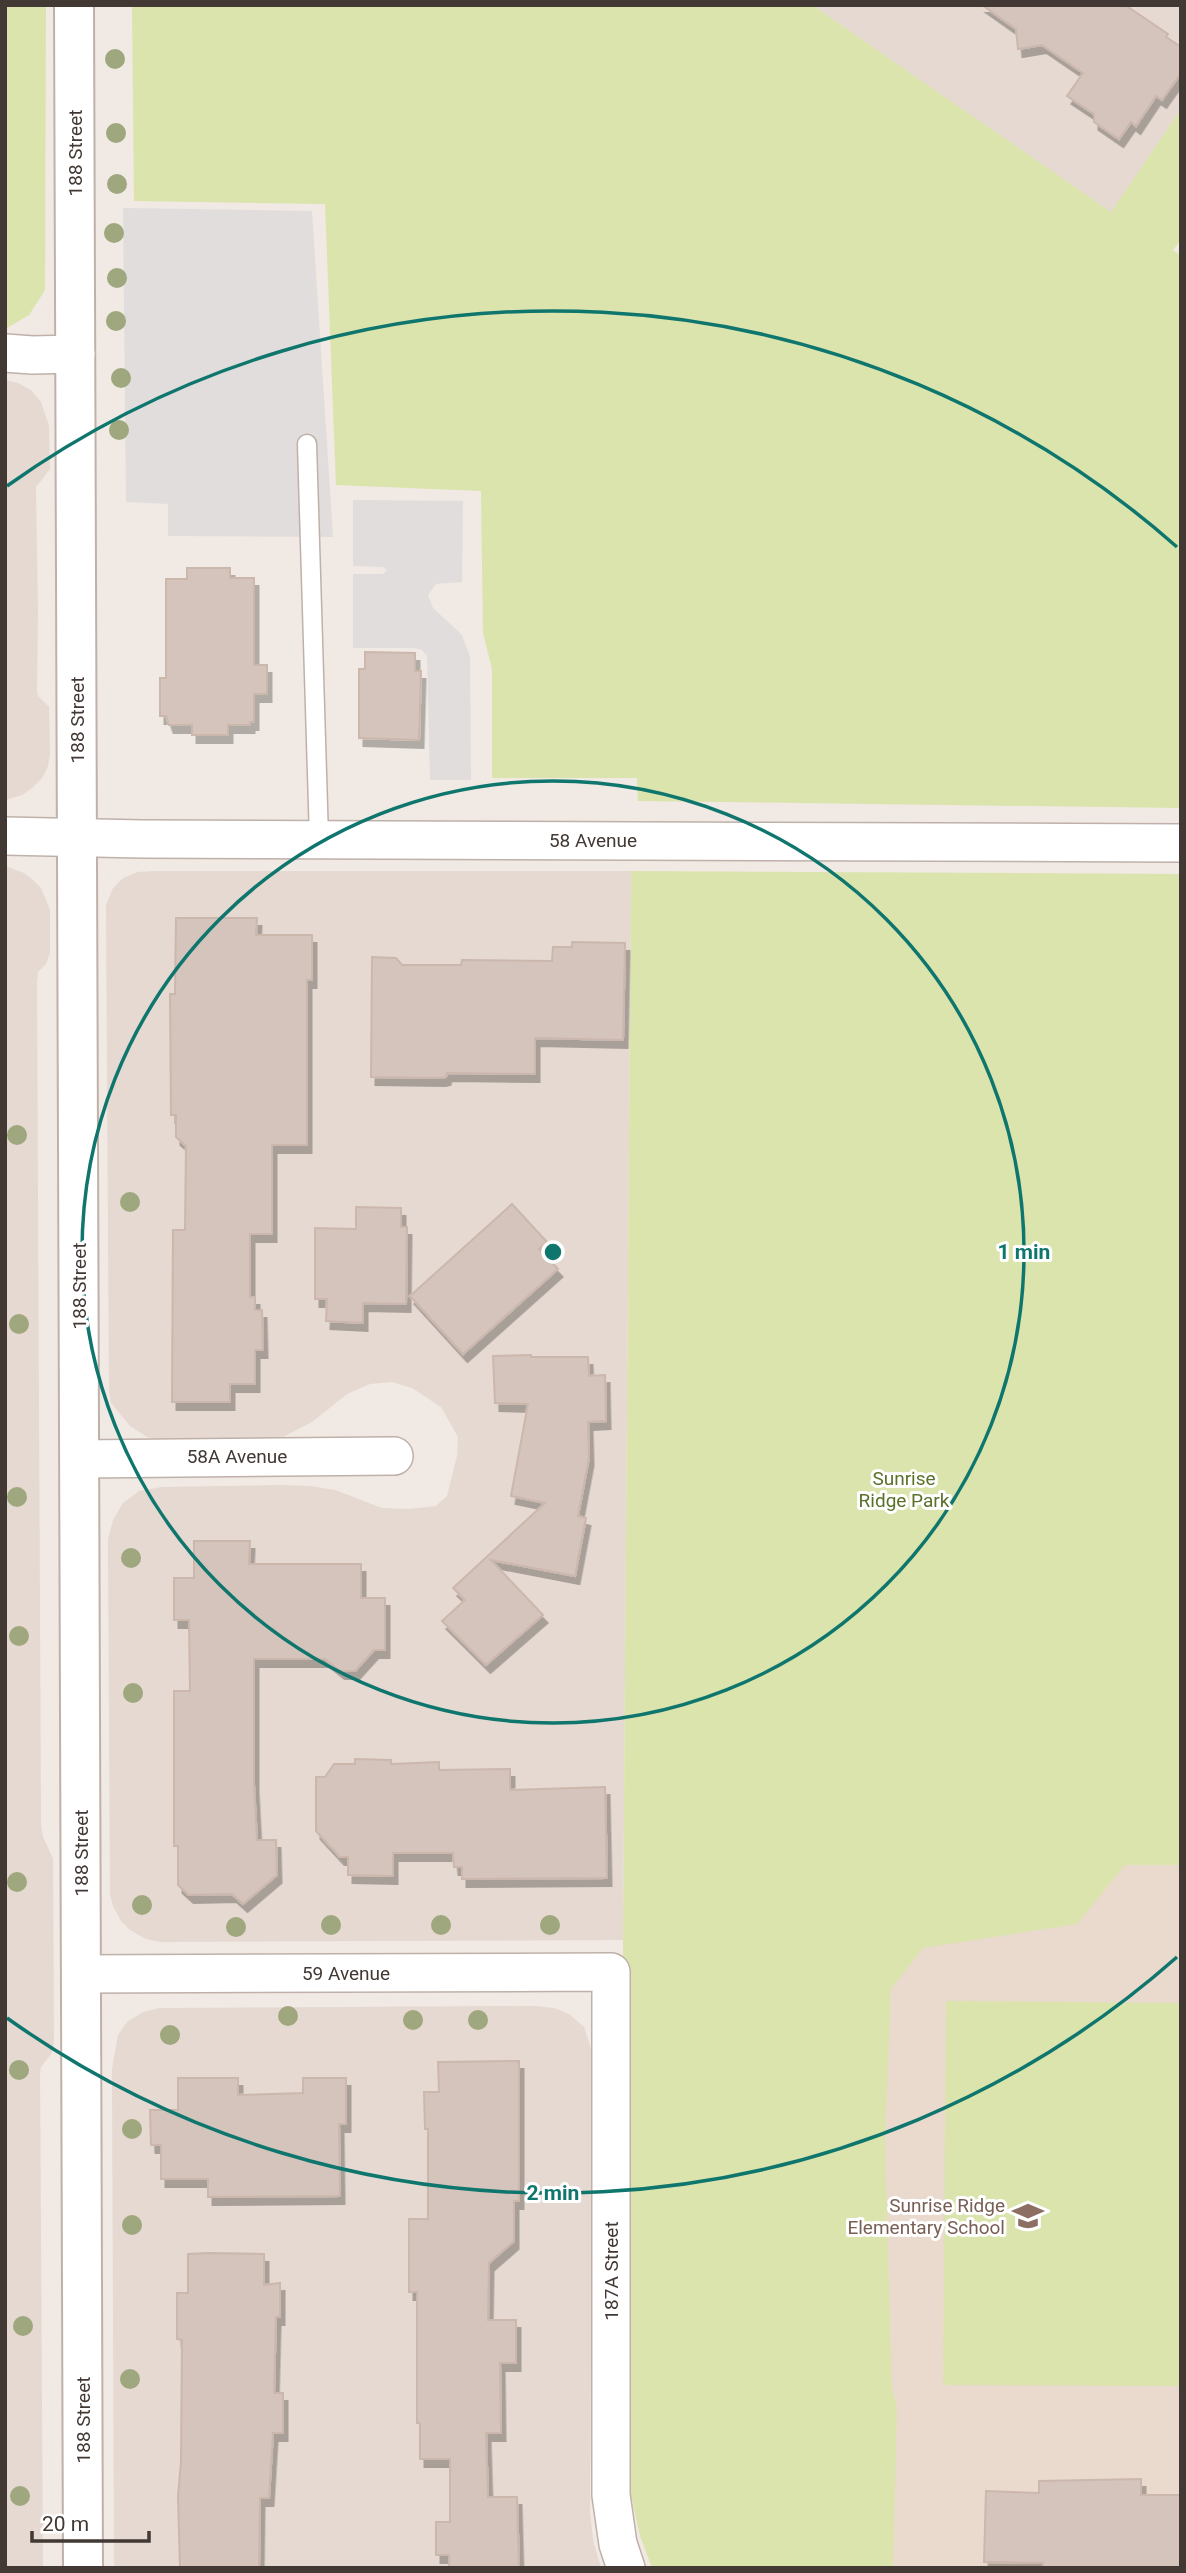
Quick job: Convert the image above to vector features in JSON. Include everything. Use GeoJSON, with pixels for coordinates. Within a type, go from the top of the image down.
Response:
{"type":"FeatureCollection","features":[{"type":"Feature","properties":{"kind":"street","name":"188 Street"},"geometry":{"type":"LineString","coordinates":[[74,5],[83,2568]]}},
{"type":"Feature","properties":{"kind":"street"},"geometry":{"type":"LineString","coordinates":[[5,353],[76,354]]}},
{"type":"Feature","properties":{"kind":"street","name":"58 Avenue"},"geometry":{"type":"LineString","coordinates":[[5,836],[1181,843]]}},
{"type":"Feature","properties":{"kind":"street","name":"58A Avenue"},"geometry":{"type":"LineString","coordinates":[[80,1459],[394,1456]]}},
{"type":"Feature","properties":{"kind":"street","name":"59 Avenue"},"geometry":{"type":"LineString","coordinates":[[81,1974],[611,1972]]}},
{"type":"Feature","properties":{"kind":"street","name":"187A Street"},"geometry":{"type":"LineString","coordinates":[[611,1972],[611,2494],[618,2544],[626,2568]]}},
{"type":"Feature","properties":{"kind":"lane"},"geometry":{"type":"LineString","coordinates":[[307,444],[319,839]]}},
{"type":"Feature","properties":{"kind":"shaded area"},"geometry":{"type":"Polygon","coordinates":[[[812,5],[1181,5],[1181,109],[1111,213],[812,5]]]}},
{"type":"Feature","properties":{"kind":"shaded area"},"geometry":{"type":"Polygon","coordinates":[[[123,208],[312,211],[333,537],[168,536],[168,504],[126,502],[123,208]]]}},
{"type":"Feature","properties":{"kind":"shaded area"},"geometry":{"type":"Polygon","coordinates":[[[5,380],[31,390],[41,402],[49,426],[50,469],[36,487],[36,493],[37,691],[38,696],[49,707],[50,754],[42,778],[22,795],[5,800],[5,380]]]}},
{"type":"Feature","properties":{"kind":"shaded area"},"geometry":{"type":"Polygon","coordinates":[[[353,500],[463,501],[462,582],[436,584],[428,595],[433,608],[462,635],[470,657],[471,780],[430,780],[427,656],[422,650],[353,648],[353,574],[383,574],[387,570],[383,567],[353,566],[353,500]]]}},
{"type":"Feature","properties":{"kind":"shaded area"},"geometry":{"type":"Polygon","coordinates":[[[5,866],[24,873],[34,881],[41,888],[50,910],[50,953],[46,964],[38,972],[37,983],[41,1826],[53,1859],[54,2044],[40,2073],[43,2568],[5,2568],[5,866]]]}},
{"type":"Feature","properties":{"kind":"shaded area"},"geometry":{"type":"Polygon","coordinates":[[[631,871],[623,1940],[161,1942],[146,1939],[130,1930],[121,1921],[113,1906],[110,1895],[108,1539],[113,1520],[123,1503],[139,1491],[162,1487],[280,1485],[335,1490],[382,1508],[436,1506],[447,1496],[457,1456],[458,1437],[441,1407],[412,1388],[392,1382],[370,1384],[347,1394],[312,1422],[279,1439],[164,1441],[147,1437],[130,1426],[111,1403],[106,905],[113,888],[123,878],[138,872],[631,871]]]}},
{"type":"Feature","properties":{"kind":"shaded area","name":"Sunrise Ridge Elementary School"},"geometry":{"type":"Polygon","coordinates":[[[877,1863],[1181,1865],[1181,2568],[874,2568],[877,1863]]]}},
{"type":"Feature","properties":{"kind":"shaded area"},"geometry":{"type":"Polygon","coordinates":[[[159,2008],[554,2008],[569,2014],[584,2027],[593,2055],[590,2511],[593,2540],[601,2568],[114,2568],[112,2069],[118,2035],[127,2022],[143,2012],[159,2008]]]}},
{"type":"Feature","properties":{"kind":"green space"},"geometry":{"type":"Polygon","coordinates":[[[5,5],[46,5],[45,290],[29,315],[7,328],[5,5]]]}},
{"type":"Feature","properties":{"kind":"green space"},"geometry":{"type":"Polygon","coordinates":[[[132,5],[812,5],[1111,212],[1181,109],[1181,240],[1173,250],[1181,256],[1181,808],[638,801],[637,778],[492,778],[492,669],[483,633],[481,491],[336,485],[325,204],[134,201],[132,5]]]}},
{"type":"Feature","properties":{"kind":"green space","name":"Sunrise Ridge Park"},"geometry":{"type":"Polygon","coordinates":[[[631,871],[1181,874],[1181,1865],[1125,1865],[1077,1924],[923,1948],[891,1989],[885,2140],[892,2388],[897,2407],[893,2568],[652,2568],[640,2536],[628,2482],[623,1940],[631,871]]]}},
{"type":"Feature","properties":{"kind":"green space"},"geometry":{"type":"Polygon","coordinates":[[[946,2001],[1181,2003],[1181,2386],[943,2385],[946,2001]]]}},
{"type":"Feature","properties":{"kind":"building"},"geometry":{"type":"Polygon","coordinates":[[[982,5],[1125,5],[1168,34],[1166,37],[1181,47],[1181,73],[1162,100],[1156,96],[1136,126],[1131,122],[1119,139],[1094,122],[1094,114],[1067,96],[1083,73],[1042,45],[1018,49],[1016,29],[982,5]]]}},
{"type":"Feature","properties":{"kind":"building"},"geometry":{"type":"Polygon","coordinates":[[[187,568],[230,568],[230,578],[254,578],[254,665],[267,665],[267,694],[254,694],[254,722],[250,722],[250,725],[228,725],[228,735],[192,735],[192,725],[169,725],[166,716],[160,716],[160,678],[166,678],[166,579],[187,579],[187,568]]]}},
{"type":"Feature","properties":{"kind":"building"},"geometry":{"type":"Polygon","coordinates":[[[365,652],[415,653],[415,671],[421,671],[419,740],[359,738],[359,669],[365,669],[365,652]]]}},
{"type":"Feature","properties":{"kind":"building"},"geometry":{"type":"Polygon","coordinates":[[[176,918],[257,918],[256,935],[312,935],[312,980],[307,980],[307,1145],[272,1145],[272,1234],[250,1234],[250,1297],[255,1297],[255,1310],[262,1310],[263,1350],[255,1350],[255,1384],[230,1384],[230,1402],[172,1402],[173,1230],[185,1230],[186,1146],[176,1137],[176,1115],[171,1115],[170,994],[175,994],[176,918]]]}},
{"type":"Feature","properties":{"kind":"building"},"geometry":{"type":"Polygon","coordinates":[[[572,942],[625,943],[623,1040],[535,1038],[535,1074],[447,1073],[446,1077],[441,1078],[371,1077],[372,957],[396,958],[402,965],[461,965],[462,960],[552,961],[553,947],[572,947],[572,942]]]}},
{"type":"Feature","properties":{"kind":"building"},"geometry":{"type":"Polygon","coordinates":[[[512,1204],[547,1242],[539,1249],[558,1269],[463,1354],[410,1296],[512,1204]]]}},
{"type":"Feature","properties":{"kind":"building"},"geometry":{"type":"Polygon","coordinates":[[[356,1207],[401,1208],[401,1227],[407,1227],[406,1304],[363,1303],[363,1323],[326,1321],[327,1299],[315,1299],[315,1228],[356,1229],[356,1207]]]}},
{"type":"Feature","properties":{"kind":"building"},"geometry":{"type":"Polygon","coordinates":[[[493,1356],[588,1357],[589,1376],[605,1375],[606,1421],[588,1422],[589,1458],[578,1516],[586,1518],[575,1576],[491,1560],[543,1615],[486,1665],[442,1621],[465,1600],[453,1588],[545,1503],[511,1496],[528,1404],[495,1403],[493,1356]]]}},
{"type":"Feature","properties":{"kind":"building"},"geometry":{"type":"Polygon","coordinates":[[[194,1541],[250,1541],[249,1564],[361,1564],[361,1598],[385,1598],[385,1650],[374,1650],[355,1671],[340,1671],[325,1659],[254,1659],[257,1840],[276,1840],[277,1875],[243,1904],[232,1894],[189,1895],[178,1885],[178,1846],[174,1846],[174,1691],[190,1691],[189,1620],[174,1620],[174,1578],[194,1578],[194,1541]]]}},
{"type":"Feature","properties":{"kind":"building"},"geometry":{"type":"Polygon","coordinates":[[[355,1759],[391,1760],[391,1764],[439,1762],[439,1770],[510,1769],[510,1790],[605,1787],[607,1878],[462,1879],[462,1867],[454,1867],[453,1853],[393,1853],[393,1876],[348,1875],[348,1857],[340,1857],[316,1831],[316,1777],[325,1777],[334,1764],[355,1764],[355,1759]]]}},
{"type":"Feature","properties":{"kind":"building"},"geometry":{"type":"Polygon","coordinates":[[[519,2061],[519,2201],[514,2201],[514,2241],[489,2263],[488,2320],[516,2320],[516,2363],[500,2363],[501,2433],[486,2433],[488,2497],[517,2497],[519,2568],[449,2568],[449,2555],[436,2555],[436,2522],[450,2522],[450,2459],[420,2459],[420,2423],[417,2423],[417,2292],[409,2292],[409,2219],[428,2219],[428,2129],[425,2129],[424,2092],[439,2092],[438,2062],[519,2061]]]}},
{"type":"Feature","properties":{"kind":"building"},"geometry":{"type":"Polygon","coordinates":[[[178,2078],[238,2078],[238,2095],[303,2093],[303,2078],[346,2078],[346,2124],[339,2124],[340,2196],[208,2197],[208,2179],[161,2179],[161,2145],[151,2145],[150,2110],[178,2110],[178,2078]]]}},
{"type":"Feature","properties":{"kind":"building"},"geometry":{"type":"Polygon","coordinates":[[[188,2254],[264,2254],[264,2285],[280,2283],[280,2317],[276,2317],[274,2393],[283,2393],[283,2433],[273,2433],[269,2498],[260,2498],[259,2568],[180,2568],[178,2496],[181,2462],[182,2340],[177,2339],[177,2293],[188,2293],[188,2254]]]}},
{"type":"Feature","properties":{"kind":"building"},"geometry":{"type":"Polygon","coordinates":[[[1141,2479],[1141,2495],[1181,2495],[1181,2568],[1043,2568],[1043,2563],[984,2562],[986,2491],[1039,2493],[1039,2481],[1141,2479]]]}},
{"type":"Feature","properties":{"kind":"place","name":"Sunrise Ridge Elementary School"},"geometry":{"type":"Point","coordinates":[1028,2216]}}]}
